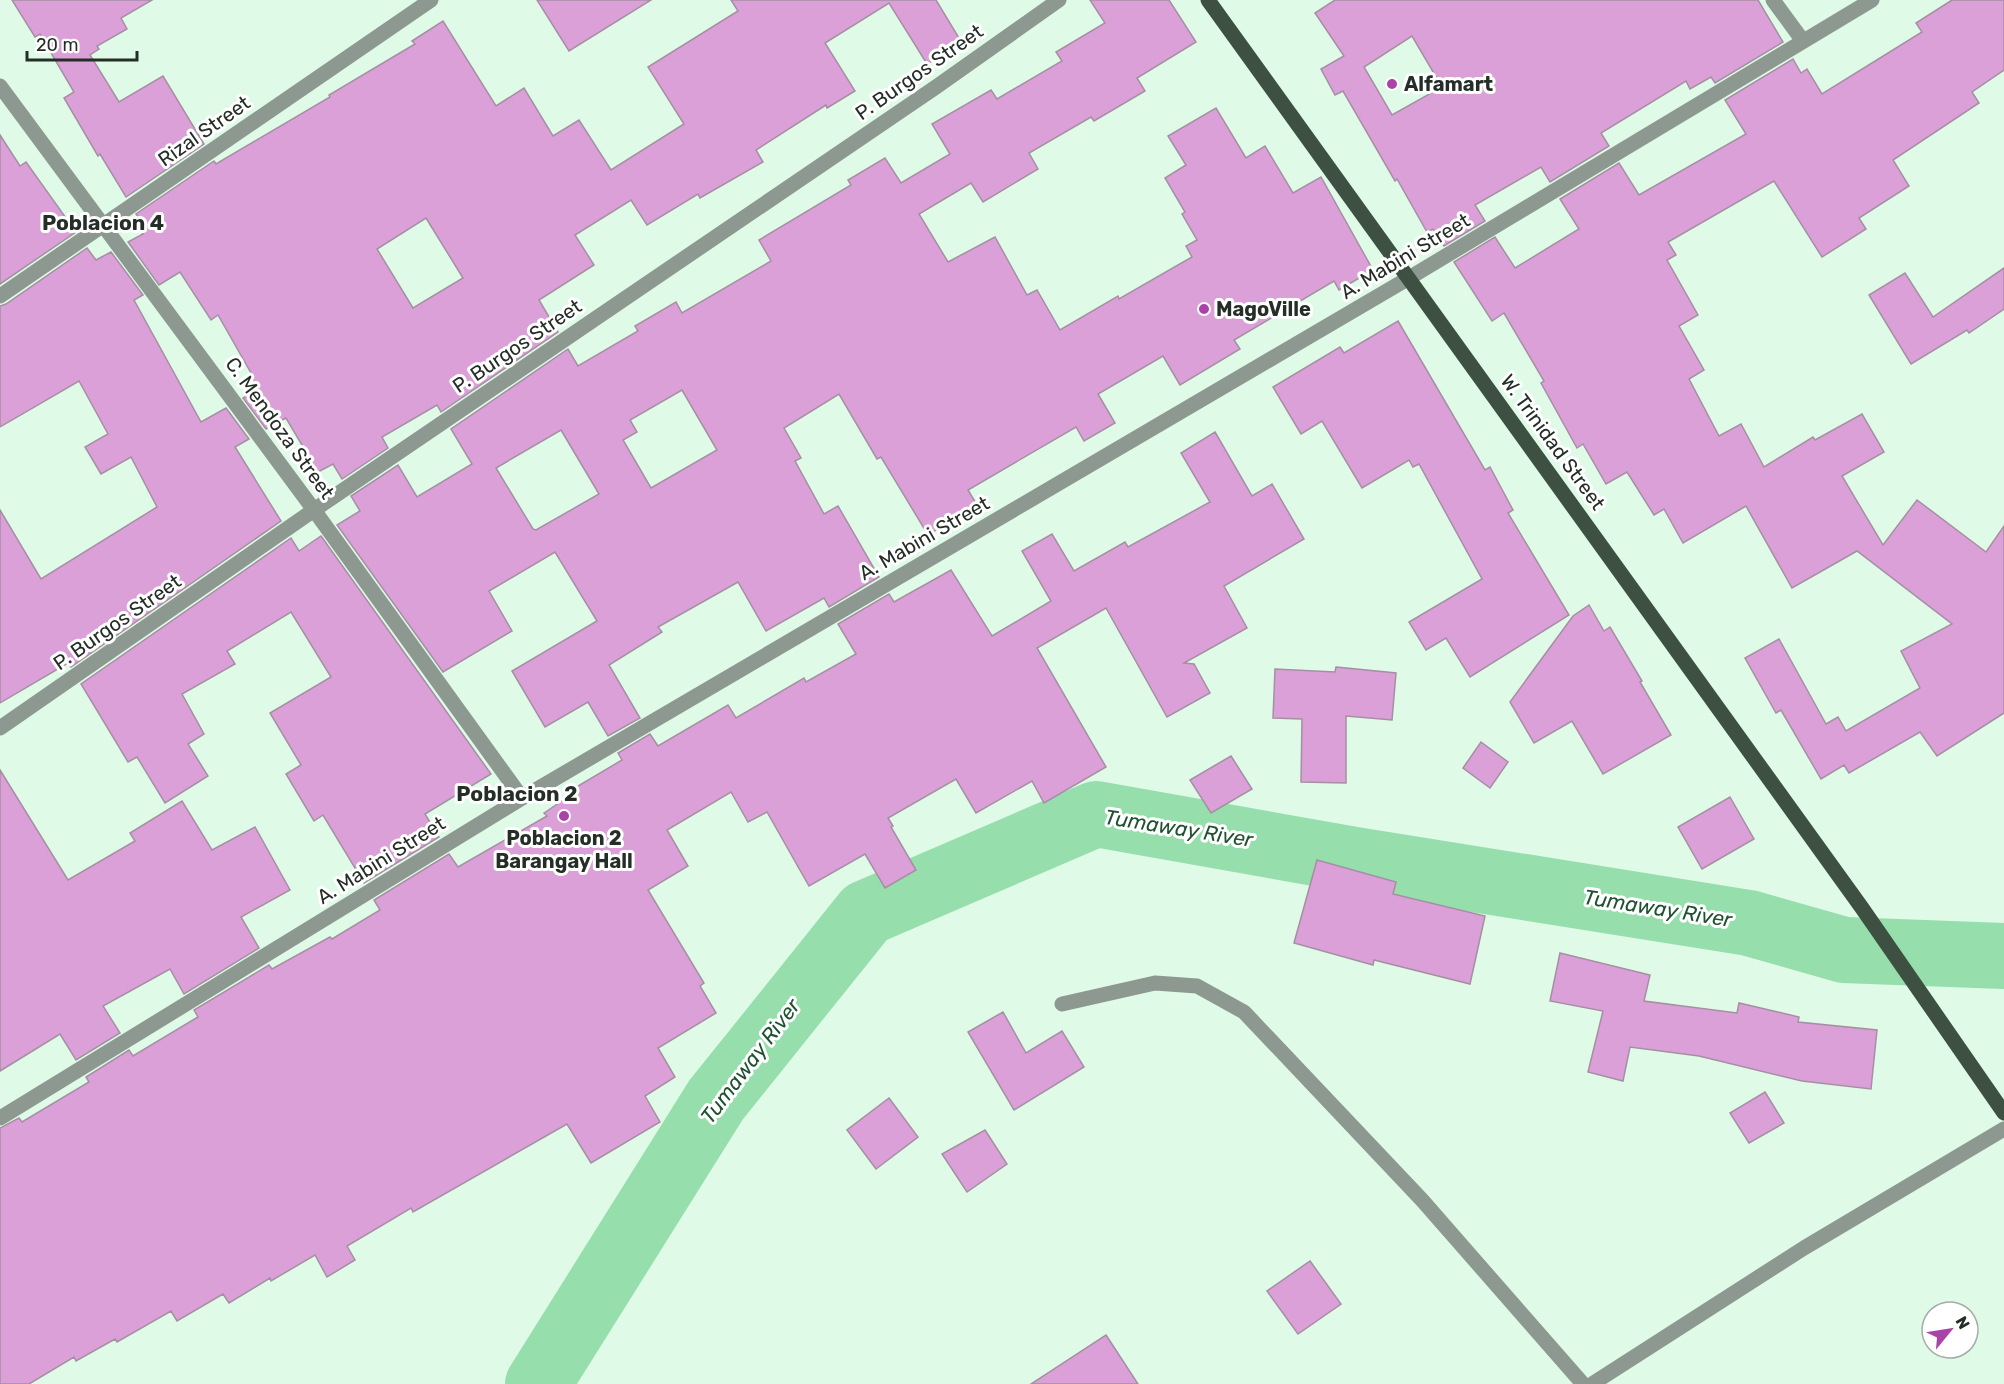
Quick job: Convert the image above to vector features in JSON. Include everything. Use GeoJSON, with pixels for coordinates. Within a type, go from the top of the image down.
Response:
{"type":"FeatureCollection","features":[{"type":"Feature","properties":{"kind":"main road","name":"W. Trinidad Street"},"geometry":{"type":"LineString","coordinates":[[1208,0],[1862,908],[2004,1113]]}},
{"type":"Feature","properties":{"kind":"street","name":"Rizal Street"},"geometry":{"type":"LineString","coordinates":[[0,296],[431,0]]}},
{"type":"Feature","properties":{"kind":"street","name":"P. Burgos Street"},"geometry":{"type":"LineString","coordinates":[[0,728],[314,510],[936,87],[1059,0]]}},
{"type":"Feature","properties":{"kind":"street"},"geometry":{"type":"LineString","coordinates":[[1773,0],[1803,42]]}},
{"type":"Feature","properties":{"kind":"street","name":"A. Mabini Street"},"geometry":{"type":"LineString","coordinates":[[0,1118],[522,798],[1409,278],[1872,0]]}},
{"type":"Feature","properties":{"kind":"street","name":"C. Mendoza Street"},"geometry":{"type":"LineString","coordinates":[[0,86],[314,510],[522,798]]}},
{"type":"Feature","properties":{"kind":"street"},"geometry":{"type":"LineString","coordinates":[[1062,1004],[1155,983],[1197,986],[1244,1012],[1422,1200],[1583,1384]]}},
{"type":"Feature","properties":{"kind":"street"},"geometry":{"type":"LineString","coordinates":[[1592,1384],[1804,1248],[2004,1130]]}},
{"type":"Feature","properties":{"kind":"building"},"geometry":{"type":"Polygon","coordinates":[[[12,0],[152,0],[121,18],[127,29],[97,46],[99,49],[90,55],[119,102],[163,76],[204,144],[126,197],[100,154],[98,156],[64,98],[74,92],[40,34],[35,37],[12,0]]]}},
{"type":"Feature","properties":{"kind":"building"},"geometry":{"type":"Polygon","coordinates":[[[537,0],[651,0],[569,51],[537,0]]]}},
{"type":"Feature","properties":{"kind":"building"},"geometry":{"type":"Polygon","coordinates":[[[731,0],[936,0],[962,43],[927,64],[889,3],[825,43],[855,91],[827,108],[826,105],[756,150],[763,162],[700,198],[698,194],[647,225],[631,200],[575,235],[594,265],[539,300],[558,332],[441,412],[437,405],[382,437],[388,448],[342,479],[333,464],[318,472],[286,418],[266,429],[243,398],[257,390],[248,375],[251,373],[218,315],[211,320],[180,272],[159,285],[128,242],[143,234],[135,220],[139,218],[136,214],[214,161],[216,164],[415,44],[412,41],[443,21],[496,106],[524,88],[553,136],[579,120],[611,170],[684,124],[648,67],[738,11],[731,0]],[[426,218],[377,249],[413,308],[463,278],[426,218]]]}},
{"type":"Feature","properties":{"kind":"building"},"geometry":{"type":"Polygon","coordinates":[[[1090,0],[1169,0],[1196,42],[1137,78],[1145,91],[1094,121],[1091,117],[1029,153],[1038,169],[983,202],[971,183],[919,214],[948,262],[995,237],[1027,295],[1037,290],[1060,330],[1118,296],[1119,299],[1192,257],[1186,246],[1197,240],[1182,214],[1185,212],[1165,178],[1186,165],[1168,136],[1216,108],[1246,158],[1265,146],[1293,193],[1321,177],[1373,270],[1339,290],[1334,281],[1234,340],[1240,349],[1180,385],[1163,356],[1098,394],[1115,423],[1084,441],[1076,427],[968,490],[977,505],[928,535],[881,457],[877,459],[839,394],[784,428],[801,458],[795,461],[824,514],[838,506],[879,577],[829,607],[824,598],[766,631],[738,582],[658,627],[662,632],[609,665],[640,718],[608,736],[588,702],[545,727],[512,671],[597,621],[555,552],[489,591],[512,631],[443,672],[337,525],[360,511],[351,496],[398,465],[417,497],[472,464],[451,429],[568,349],[578,366],[638,331],[635,326],[676,302],[682,313],[771,261],[759,240],[851,185],[848,180],[885,158],[901,183],[950,154],[932,124],[991,90],[997,99],[1062,61],[1056,52],[1105,23],[1090,0]],[[682,390],[630,420],[637,432],[623,440],[651,488],[717,450],[682,390]],[[561,430],[496,468],[533,529],[536,530],[599,494],[561,430]]]}},
{"type":"Feature","properties":{"kind":"building"},"geometry":{"type":"Polygon","coordinates":[[[1335,0],[1758,0],[1783,42],[1715,83],[1711,77],[1690,89],[1686,81],[1601,133],[1609,146],[1550,182],[1541,167],[1475,205],[1485,221],[1444,246],[1433,229],[1427,232],[1343,91],[1335,95],[1321,69],[1344,56],[1315,13],[1335,0]],[[1412,36],[1364,67],[1392,115],[1442,87],[1412,36]]]}},
{"type":"Feature","properties":{"kind":"building"},"geometry":{"type":"Polygon","coordinates":[[[1952,0],[2004,0],[2004,70],[1972,92],[1979,103],[1893,160],[1909,186],[1859,218],[1866,229],[1822,257],[1774,181],[1668,242],[1676,255],[1667,260],[1698,315],[1679,326],[1704,370],[1689,379],[1719,436],[1741,424],[1764,467],[1813,437],[1815,440],[1862,414],[1884,452],[1842,476],[1883,545],[1917,500],[1986,552],[2004,526],[2004,713],[1937,756],[1920,732],[1849,773],[1844,765],[1821,779],[1781,710],[1776,713],[1745,658],[1779,639],[1826,724],[1838,717],[1846,731],[1920,688],[1901,651],[1952,624],[1857,551],[1792,588],[1746,506],[1683,543],[1664,509],[1654,515],[1627,472],[1606,484],[1583,444],[1577,448],[1541,383],[1544,381],[1504,313],[1492,321],[1454,262],[1495,237],[1515,268],[1579,229],[1560,199],[1619,163],[1639,195],[1746,134],[1725,100],[1793,59],[1801,73],[1807,69],[1822,94],[1922,32],[1916,23],[1952,0]]]}},
{"type":"Feature","properties":{"kind":"building"},"geometry":{"type":"Polygon","coordinates":[[[0,135],[20,166],[26,162],[76,232],[0,284],[0,135]]]}},
{"type":"Feature","properties":{"kind":"building"},"geometry":{"type":"Polygon","coordinates":[[[87,248],[96,260],[111,252],[143,295],[134,300],[201,422],[226,408],[249,439],[235,447],[281,521],[71,667],[68,663],[0,703],[0,510],[41,579],[157,507],[131,457],[101,474],[85,447],[108,434],[79,381],[0,427],[0,306],[87,248]]]}},
{"type":"Feature","properties":{"kind":"building"},"geometry":{"type":"Polygon","coordinates":[[[2004,268],[2004,309],[1969,333],[1967,330],[1911,364],[1869,295],[1905,273],[1933,317],[2004,268]]]}},
{"type":"Feature","properties":{"kind":"building"},"geometry":{"type":"Polygon","coordinates":[[[1398,321],[1485,470],[1490,467],[1513,510],[1508,513],[1569,615],[1470,677],[1446,638],[1426,650],[1409,622],[1482,579],[1419,464],[1413,467],[1409,460],[1362,488],[1322,421],[1301,434],[1273,387],[1340,347],[1344,353],[1398,321]]]}},
{"type":"Feature","properties":{"kind":"building"},"geometry":{"type":"Polygon","coordinates":[[[1215,432],[1252,496],[1272,484],[1304,539],[1224,586],[1247,628],[1184,663],[1194,664],[1210,693],[1167,717],[1106,608],[1037,648],[1106,767],[1044,803],[1032,781],[976,813],[956,779],[888,818],[916,870],[885,888],[865,854],[809,886],[767,812],[748,822],[731,792],[667,830],[688,866],[648,890],[704,983],[700,986],[716,1013],[658,1048],[675,1077],[645,1096],[660,1122],[591,1163],[567,1124],[413,1212],[411,1208],[347,1246],[355,1260],[327,1277],[315,1255],[271,1281],[270,1278],[229,1303],[223,1294],[177,1321],[171,1311],[117,1342],[115,1339],[76,1361],[74,1357],[29,1384],[0,1384],[0,1128],[19,1118],[22,1122],[89,1082],[86,1077],[129,1050],[133,1056],[198,1017],[194,1010],[269,965],[272,969],[330,937],[332,939],[380,910],[374,900],[449,854],[458,867],[547,816],[544,813],[575,792],[573,789],[622,760],[618,753],[650,734],[658,746],[728,705],[736,718],[804,678],[806,682],[856,654],[838,624],[889,594],[894,602],[951,570],[992,636],[1051,601],[1022,551],[1052,534],[1074,571],[1125,542],[1128,547],[1210,502],[1181,453],[1215,432]]]}},
{"type":"Feature","properties":{"kind":"building"},"geometry":{"type":"Polygon","coordinates":[[[321,536],[491,774],[425,814],[439,837],[364,883],[323,815],[314,821],[286,774],[301,765],[270,713],[331,677],[291,612],[227,651],[235,664],[182,694],[204,734],[188,744],[208,776],[165,803],[137,757],[128,762],[81,684],[291,538],[299,551],[321,536]]]}},
{"type":"Feature","properties":{"kind":"building"},"geometry":{"type":"Polygon","coordinates":[[[1589,605],[1604,631],[1610,627],[1671,735],[1603,774],[1572,721],[1534,743],[1510,702],[1573,616],[1589,605]]]}},
{"type":"Feature","properties":{"kind":"building"},"geometry":{"type":"Polygon","coordinates":[[[1336,667],[1396,673],[1392,720],[1346,716],[1346,783],[1301,782],[1302,719],[1273,718],[1275,669],[1335,672],[1336,667]]]}},
{"type":"Feature","properties":{"kind":"building"},"geometry":{"type":"Polygon","coordinates":[[[1481,742],[1508,762],[1490,788],[1463,768],[1481,742]]]}},
{"type":"Feature","properties":{"kind":"building"},"geometry":{"type":"Polygon","coordinates":[[[1231,756],[1252,789],[1211,813],[1190,780],[1231,756]]]}},
{"type":"Feature","properties":{"kind":"building"},"geometry":{"type":"Polygon","coordinates":[[[0,770],[68,880],[135,841],[130,833],[182,801],[212,850],[255,827],[290,890],[241,917],[259,948],[184,994],[170,969],[103,1006],[120,1033],[76,1060],[60,1034],[0,1071],[0,770]]]}},
{"type":"Feature","properties":{"kind":"building"},"geometry":{"type":"Polygon","coordinates":[[[1730,797],[1754,839],[1702,869],[1678,827],[1730,797]]]}},
{"type":"Feature","properties":{"kind":"building"},"geometry":{"type":"Polygon","coordinates":[[[1317,860],[1396,882],[1393,894],[1485,916],[1470,984],[1374,960],[1373,965],[1294,943],[1317,860]]]}},
{"type":"Feature","properties":{"kind":"building"},"geometry":{"type":"Polygon","coordinates":[[[1560,953],[1650,975],[1644,1001],[1737,1013],[1739,1003],[1799,1017],[1798,1022],[1877,1030],[1871,1089],[1802,1081],[1699,1056],[1630,1047],[1623,1081],[1588,1072],[1603,1011],[1550,1001],[1560,953]]]}},
{"type":"Feature","properties":{"kind":"building"},"geometry":{"type":"Polygon","coordinates":[[[1003,1012],[1026,1053],[1062,1031],[1084,1067],[1014,1110],[968,1032],[1003,1012]]]}},
{"type":"Feature","properties":{"kind":"building"},"geometry":{"type":"Polygon","coordinates":[[[1765,1092],[1784,1123],[1749,1143],[1730,1113],[1765,1092]]]}},
{"type":"Feature","properties":{"kind":"building"},"geometry":{"type":"Polygon","coordinates":[[[889,1098],[918,1137],[876,1169],[847,1130],[889,1098]]]}},
{"type":"Feature","properties":{"kind":"building"},"geometry":{"type":"Polygon","coordinates":[[[985,1130],[1007,1164],[967,1192],[942,1154],[985,1130]]]}},
{"type":"Feature","properties":{"kind":"building"},"geometry":{"type":"Polygon","coordinates":[[[1310,1261],[1341,1304],[1298,1334],[1267,1291],[1310,1261]]]}},
{"type":"Feature","properties":{"kind":"building"},"geometry":{"type":"Polygon","coordinates":[[[1106,1335],[1138,1384],[1031,1384],[1106,1335]]]}},
{"type":"Feature","properties":{"kind":"waterway","name":"Tumaway River"},"geometry":{"type":"LineString","coordinates":[[538,1384],[716,1100],[866,913],[1096,814],[1355,860],[1749,923],[1844,950],[2004,956]]}},
{"type":"Feature","properties":{"kind":"place","name":"Alfamart"},"geometry":{"type":"Point","coordinates":[1392,84]}},
{"type":"Feature","properties":{"kind":"place","name":"MagoVille"},"geometry":{"type":"Point","coordinates":[1204,309]}},
{"type":"Feature","properties":{"kind":"place","name":"Poblacion 2 Barangay Hall"},"geometry":{"type":"Point","coordinates":[564,816]}},
{"type":"Feature","properties":{"kind":"district","name":"Poblacion 4"},"geometry":{"type":"Point","coordinates":[103,222]}},
{"type":"Feature","properties":{"kind":"district","name":"Poblacion 2"},"geometry":{"type":"Point","coordinates":[517,793]}}]}
